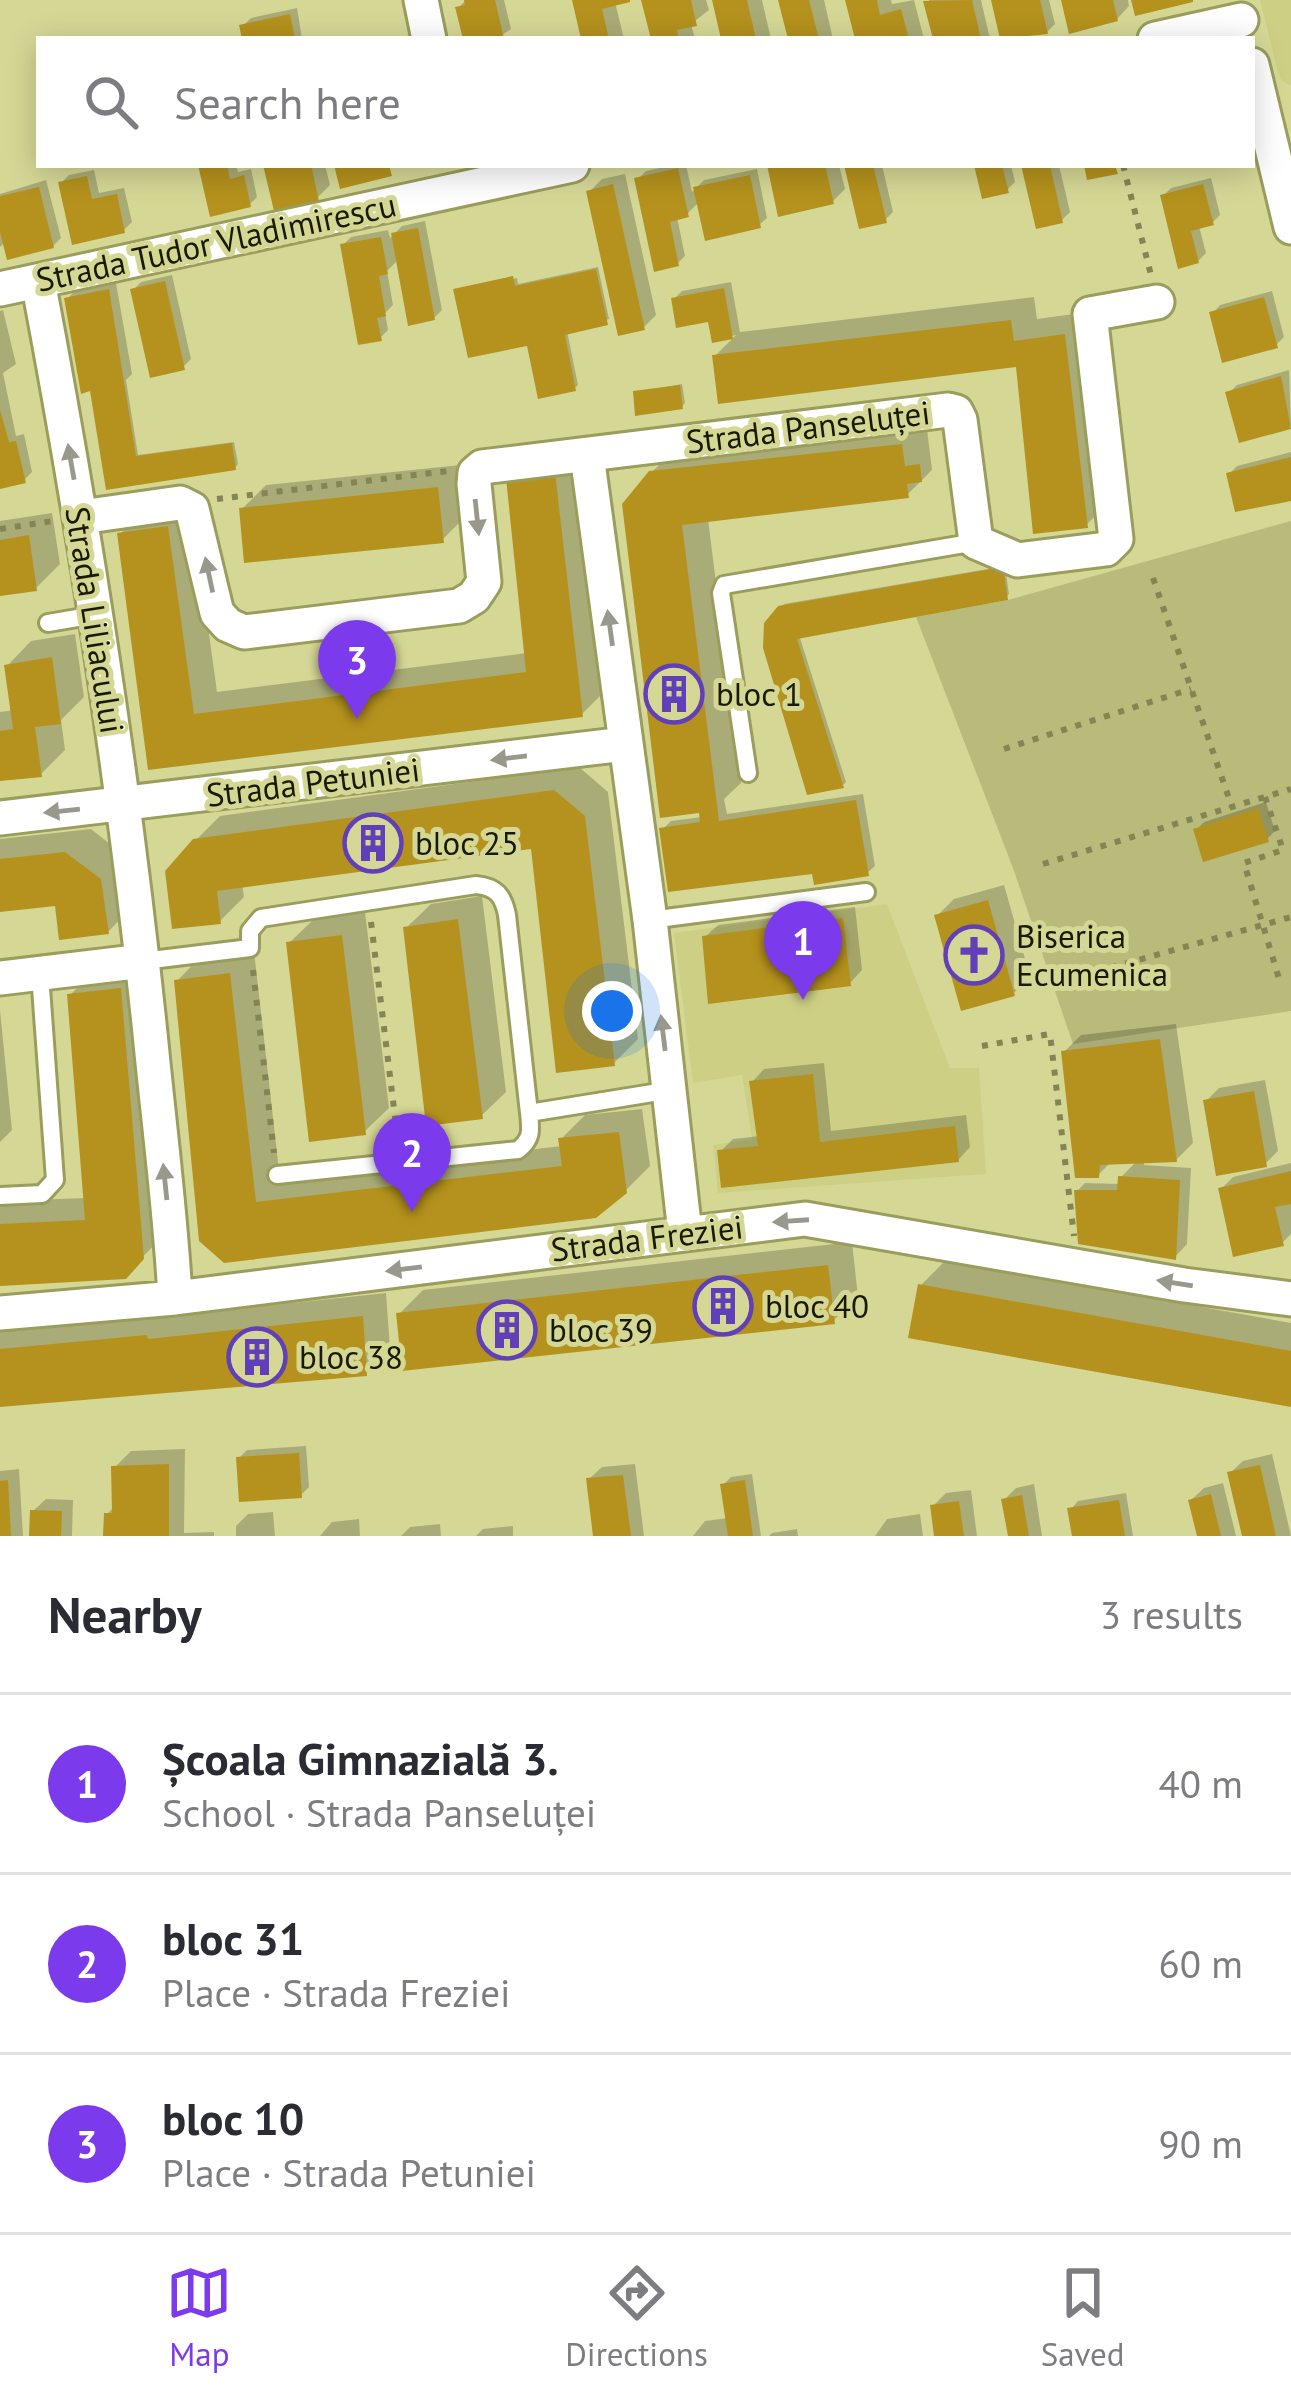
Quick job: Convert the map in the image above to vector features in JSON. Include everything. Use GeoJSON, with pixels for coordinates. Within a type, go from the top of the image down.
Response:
{"type":"FeatureCollection","features":[{"type":"Feature","properties":{"kind":"street"},"geometry":{"type":"LineString","coordinates":[[421,0],[428,36]]}},
{"type":"Feature","properties":{"kind":"street"},"geometry":{"type":"LineString","coordinates":[[1169,36],[1241,20]]}},
{"type":"Feature","properties":{"kind":"street"},"geometry":{"type":"LineString","coordinates":[[1255,77],[1291,227]]}},
{"type":"Feature","properties":{"kind":"street","name":"Strada Tudor Vladimirescu"},"geometry":{"type":"LineString","coordinates":[[0,289],[458,177],[544,168]]}},
{"type":"Feature","properties":{"kind":"street","name":"Strada Liliacului"},"geometry":{"type":"LineString","coordinates":[[38,281],[124,805],[176,1298]]}},
{"type":"Feature","properties":{"kind":"street"},"geometry":{"type":"LineString","coordinates":[[976,542],[1018,560],[1113,545],[1090,314],[1157,302]]}},
{"type":"Feature","properties":{"kind":"street","name":"Strada Panseluței"},"geometry":{"type":"LineString","coordinates":[[482,467],[948,410],[960,419],[976,542]]}},
{"type":"Feature","properties":{"kind":"street"},"geometry":{"type":"LineString","coordinates":[[587,455],[650,920],[685,1233]]}},
{"type":"Feature","properties":{"kind":"street"},"geometry":{"type":"LineString","coordinates":[[80,517],[180,503],[192,509],[218,613],[228,625],[244,632],[459,606],[474,598],[484,582],[474,484],[482,467]]}},
{"type":"Feature","properties":{"kind":"street","name":"Strada Petuniei"},"geometry":{"type":"LineString","coordinates":[[0,818],[625,744]]}},
{"type":"Feature","properties":{"kind":"street"},"geometry":{"type":"LineString","coordinates":[[0,978],[143,961]]}},
{"type":"Feature","properties":{"kind":"street","name":"Strada Freziei"},"geometry":{"type":"LineString","coordinates":[[0,1313],[176,1298],[805,1219],[1184,1285],[1291,1298]]}},
{"type":"Feature","properties":{"kind":"lane"},"geometry":{"type":"LineString","coordinates":[[748,773],[721,592],[724,584],[976,542]]}},
{"type":"Feature","properties":{"kind":"lane"},"geometry":{"type":"LineString","coordinates":[[48,623],[95,615]]}},
{"type":"Feature","properties":{"kind":"lane"},"geometry":{"type":"LineString","coordinates":[[143,961],[250,948],[250,931],[261,918],[476,885],[491,886],[503,898],[529,1113],[528,1142],[518,1150],[277,1175]]}},
{"type":"Feature","properties":{"kind":"lane"},"geometry":{"type":"LineString","coordinates":[[650,920],[866,892]]}},
{"type":"Feature","properties":{"kind":"lane"},"geometry":{"type":"LineString","coordinates":[[0,1196],[42,1194],[55,1180],[40,974]]}},
{"type":"Feature","properties":{"kind":"lane"},"geometry":{"type":"LineString","coordinates":[[529,1113],[671,1090]]}},
{"type":"Feature","properties":{"kind":"path"},"geometry":{"type":"LineString","coordinates":[[1124,168],[1157,302]]}},
{"type":"Feature","properties":{"kind":"path"},"geometry":{"type":"LineString","coordinates":[[180,503],[482,467]]}},
{"type":"Feature","properties":{"kind":"path"},"geometry":{"type":"LineString","coordinates":[[0,529],[80,517]]}},
{"type":"Feature","properties":{"kind":"path"},"geometry":{"type":"LineString","coordinates":[[1153,578],[1232,807]]}},
{"type":"Feature","properties":{"kind":"path"},"geometry":{"type":"LineString","coordinates":[[1004,749],[1191,689]]}},
{"type":"Feature","properties":{"kind":"path"},"geometry":{"type":"LineString","coordinates":[[1043,864],[1291,789]]}},
{"type":"Feature","properties":{"kind":"path"},"geometry":{"type":"LineString","coordinates":[[1265,797],[1283,850],[1244,863],[1281,986]]}},
{"type":"Feature","properties":{"kind":"path"},"geometry":{"type":"LineString","coordinates":[[368,901],[400,1163]]}},
{"type":"Feature","properties":{"kind":"path"},"geometry":{"type":"LineString","coordinates":[[1053,984],[1291,917]]}},
{"type":"Feature","properties":{"kind":"path"},"geometry":{"type":"LineString","coordinates":[[250,948],[277,1175]]}},
{"type":"Feature","properties":{"kind":"path"},"geometry":{"type":"LineString","coordinates":[[982,1046],[1050,1034],[1077,1266]]}},
{"type":"Feature","properties":{"kind":"shaded area"},"geometry":{"type":"Polygon","coordinates":[[[1260,0],[1291,0],[1291,86],[1281,80],[1260,0]]]}},
{"type":"Feature","properties":{"kind":"shaded area"},"geometry":{"type":"Polygon","coordinates":[[[1291,521],[1291,1011],[1073,1044],[1013,868],[916,617],[1008,600],[1291,521]]]}},
{"type":"Feature","properties":{"kind":"shaded area"},"geometry":{"type":"Polygon","coordinates":[[[887,904],[950,1068],[979,1068],[986,1174],[718,1193],[713,1145],[752,1139],[742,1075],[693,1083],[674,933],[887,904]]]}},
{"type":"Feature","properties":{"kind":"building"},"geometry":{"type":"Polygon","coordinates":[[[464,0],[495,0],[503,36],[462,36],[455,7],[465,5],[464,0]]]}},
{"type":"Feature","properties":{"kind":"building"},"geometry":{"type":"Polygon","coordinates":[[[572,0],[630,0],[602,9],[608,36],[580,36],[572,0]]]}},
{"type":"Feature","properties":{"kind":"building"},"geometry":{"type":"Polygon","coordinates":[[[641,0],[691,0],[697,26],[677,30],[678,36],[650,36],[641,0]]]}},
{"type":"Feature","properties":{"kind":"building"},"geometry":{"type":"Polygon","coordinates":[[[712,0],[747,0],[755,36],[720,36],[712,0]]]}},
{"type":"Feature","properties":{"kind":"building"},"geometry":{"type":"Polygon","coordinates":[[[778,0],[809,0],[818,36],[787,36],[778,0]]]}},
{"type":"Feature","properties":{"kind":"building"},"geometry":{"type":"Polygon","coordinates":[[[845,0],[877,0],[880,15],[901,9],[908,36],[854,36],[845,0]]]}},
{"type":"Feature","properties":{"kind":"building"},"geometry":{"type":"Polygon","coordinates":[[[972,0],[980,36],[932,36],[923,1],[972,0]]]}},
{"type":"Feature","properties":{"kind":"building"},"geometry":{"type":"Polygon","coordinates":[[[991,0],[1040,0],[1048,34],[999,36],[991,0]]]}},
{"type":"Feature","properties":{"kind":"building"},"geometry":{"type":"Polygon","coordinates":[[[1061,0],[1113,0],[1118,21],[1069,34],[1061,0]]]}},
{"type":"Feature","properties":{"kind":"building"},"geometry":{"type":"Polygon","coordinates":[[[1131,0],[1193,0],[1193,2],[1135,16],[1131,0]]]}},
{"type":"Feature","properties":{"kind":"building"},"geometry":{"type":"Polygon","coordinates":[[[290,14],[294,36],[241,36],[239,25],[290,14]]]}},
{"type":"Feature","properties":{"kind":"building"},"geometry":{"type":"Polygon","coordinates":[[[199,168],[228,168],[230,179],[244,175],[251,207],[210,217],[199,168]]]}},
{"type":"Feature","properties":{"kind":"building"},"geometry":{"type":"Polygon","coordinates":[[[264,168],[312,168],[319,201],[274,211],[264,168]]]}},
{"type":"Feature","properties":{"kind":"building"},"geometry":{"type":"Polygon","coordinates":[[[335,168],[390,168],[392,176],[340,189],[335,168]]]}},
{"type":"Feature","properties":{"kind":"building"},"geometry":{"type":"Polygon","coordinates":[[[678,168],[689,217],[670,222],[679,266],[654,272],[634,178],[678,168]]]}},
{"type":"Feature","properties":{"kind":"building"},"geometry":{"type":"Polygon","coordinates":[[[768,168],[826,168],[834,204],[778,217],[768,168]]]}},
{"type":"Feature","properties":{"kind":"building"},"geometry":{"type":"Polygon","coordinates":[[[845,168],[874,168],[887,223],[859,229],[845,168]]]}},
{"type":"Feature","properties":{"kind":"building"},"geometry":{"type":"Polygon","coordinates":[[[975,168],[1003,168],[1009,193],[982,199],[975,168]]]}},
{"type":"Feature","properties":{"kind":"building"},"geometry":{"type":"Polygon","coordinates":[[[1022,168],[1051,168],[1063,223],[1036,229],[1022,168]]]}},
{"type":"Feature","properties":{"kind":"building"},"geometry":{"type":"Polygon","coordinates":[[[1085,168],[1116,168],[1118,174],[1087,180],[1085,168]]]}},
{"type":"Feature","properties":{"kind":"building"},"geometry":{"type":"Polygon","coordinates":[[[750,175],[761,228],[705,241],[693,187],[750,175]]]}},
{"type":"Feature","properties":{"kind":"building"},"geometry":{"type":"Polygon","coordinates":[[[87,176],[92,199],[117,194],[125,233],[72,245],[58,182],[87,176]]]}},
{"type":"Feature","properties":{"kind":"building"},"geometry":{"type":"Polygon","coordinates":[[[613,184],[645,330],[618,336],[586,191],[613,184]]]}},
{"type":"Feature","properties":{"kind":"building"},"geometry":{"type":"Polygon","coordinates":[[[1203,184],[1214,225],[1191,231],[1199,263],[1178,269],[1160,195],[1203,184]]]}},
{"type":"Feature","properties":{"kind":"building"},"geometry":{"type":"Polygon","coordinates":[[[39,187],[54,248],[7,260],[0,232],[0,196],[39,187]]]}},
{"type":"Feature","properties":{"kind":"building"},"geometry":{"type":"Polygon","coordinates":[[[418,228],[435,320],[408,326],[391,233],[418,228]]]}},
{"type":"Feature","properties":{"kind":"building"},"geometry":{"type":"Polygon","coordinates":[[[381,237],[388,274],[379,276],[386,316],[377,318],[382,341],[358,345],[340,244],[381,237]]]}},
{"type":"Feature","properties":{"kind":"building"},"geometry":{"type":"Polygon","coordinates":[[[596,269],[608,325],[565,335],[576,391],[538,399],[527,346],[468,358],[453,289],[513,276],[515,286],[596,269]]]}},
{"type":"Feature","properties":{"kind":"building"},"geometry":{"type":"Polygon","coordinates":[[[165,281],[185,370],[150,378],[130,289],[165,281]]]}},
{"type":"Feature","properties":{"kind":"building"},"geometry":{"type":"Polygon","coordinates":[[[724,288],[733,339],[712,343],[708,322],[676,328],[671,298],[724,288]]]}},
{"type":"Feature","properties":{"kind":"building"},"geometry":{"type":"Polygon","coordinates":[[[109,289],[136,456],[232,443],[236,470],[106,490],[90,391],[81,394],[64,298],[109,289]]]}},
{"type":"Feature","properties":{"kind":"building"},"geometry":{"type":"Polygon","coordinates":[[[1264,297],[1278,348],[1222,363],[1209,312],[1264,297]]]}},
{"type":"Feature","properties":{"kind":"building"},"geometry":{"type":"Polygon","coordinates":[[[1011,320],[1014,341],[1065,334],[1088,528],[1033,534],[1016,367],[718,404],[712,355],[1011,320]]]}},
{"type":"Feature","properties":{"kind":"building"},"geometry":{"type":"Polygon","coordinates":[[[1281,376],[1291,429],[1239,443],[1225,392],[1281,376]]]}},
{"type":"Feature","properties":{"kind":"building"},"geometry":{"type":"Polygon","coordinates":[[[680,385],[683,409],[635,416],[633,391],[680,385]]]}},
{"type":"Feature","properties":{"kind":"building"},"geometry":{"type":"Polygon","coordinates":[[[0,410],[9,442],[16,441],[26,483],[0,489],[0,410]]]}},
{"type":"Feature","properties":{"kind":"building"},"geometry":{"type":"Polygon","coordinates":[[[902,444],[905,466],[920,464],[922,482],[907,484],[909,498],[682,525],[719,821],[856,800],[869,876],[814,885],[812,874],[668,892],[659,828],[700,822],[699,813],[660,818],[622,504],[649,471],[902,444]]]}},
{"type":"Feature","properties":{"kind":"building"},"geometry":{"type":"Polygon","coordinates":[[[1291,457],[1291,501],[1235,512],[1226,473],[1291,457]]]}},
{"type":"Feature","properties":{"kind":"building"},"geometry":{"type":"Polygon","coordinates":[[[555,472],[583,717],[148,770],[117,533],[168,526],[194,714],[526,672],[506,478],[555,472]]]}},
{"type":"Feature","properties":{"kind":"building"},"geometry":{"type":"Polygon","coordinates":[[[438,487],[444,543],[244,563],[239,508],[438,487]]]}},
{"type":"Feature","properties":{"kind":"building"},"geometry":{"type":"Polygon","coordinates":[[[29,535],[37,591],[0,596],[0,540],[29,535]]]}},
{"type":"Feature","properties":{"kind":"building"},"geometry":{"type":"Polygon","coordinates":[[[1003,567],[1008,600],[797,639],[844,788],[807,795],[763,648],[764,623],[778,606],[1003,567]]]}},
{"type":"Feature","properties":{"kind":"building"},"geometry":{"type":"Polygon","coordinates":[[[52,657],[61,724],[35,727],[42,777],[0,781],[0,731],[13,729],[4,665],[52,657]]]}},
{"type":"Feature","properties":{"kind":"building"},"geometry":{"type":"Polygon","coordinates":[[[554,790],[585,816],[615,1066],[556,1073],[531,849],[217,891],[221,924],[172,929],[165,871],[193,839],[554,790]]]}},
{"type":"Feature","properties":{"kind":"building"},"geometry":{"type":"Polygon","coordinates":[[[1258,808],[1269,842],[1203,862],[1193,829],[1258,808]]]}},
{"type":"Feature","properties":{"kind":"building"},"geometry":{"type":"Polygon","coordinates":[[[65,852],[101,879],[109,934],[59,940],[55,906],[0,912],[0,859],[65,852]]]}},
{"type":"Feature","properties":{"kind":"building","name":"Biserica Ecumenica"},"geometry":{"type":"Polygon","coordinates":[[[988,900],[1015,996],[961,1011],[934,915],[988,900]]]}},
{"type":"Feature","properties":{"kind":"building"},"geometry":{"type":"Polygon","coordinates":[[[843,918],[851,986],[708,1004],[702,936],[843,918]]]}},
{"type":"Feature","properties":{"kind":"building"},"geometry":{"type":"Polygon","coordinates":[[[458,919],[483,1119],[426,1126],[403,927],[458,919]]]}},
{"type":"Feature","properties":{"kind":"building"},"geometry":{"type":"Polygon","coordinates":[[[342,935],[366,1135],[309,1142],[286,942],[342,935]]]}},
{"type":"Feature","properties":{"kind":"building"},"geometry":{"type":"Polygon","coordinates":[[[230,973],[256,1202],[562,1166],[558,1138],[619,1132],[627,1193],[596,1218],[224,1263],[199,1241],[174,980],[230,973]]]}},
{"type":"Feature","properties":{"kind":"building"},"geometry":{"type":"Polygon","coordinates":[[[121,988],[144,1259],[126,1279],[0,1286],[0,1224],[85,1220],[67,994],[121,988]]]}},
{"type":"Feature","properties":{"kind":"building"},"geometry":{"type":"Polygon","coordinates":[[[1160,1039],[1177,1162],[1100,1165],[1099,1178],[1075,1178],[1061,1051],[1160,1039]]]}},
{"type":"Feature","properties":{"kind":"building"},"geometry":{"type":"Polygon","coordinates":[[[813,1074],[820,1142],[955,1126],[959,1162],[721,1188],[717,1150],[758,1146],[749,1081],[813,1074]]]}},
{"type":"Feature","properties":{"kind":"building"},"geometry":{"type":"Polygon","coordinates":[[[1254,1091],[1267,1167],[1216,1176],[1203,1100],[1254,1091]]]}},
{"type":"Feature","properties":{"kind":"building"},"geometry":{"type":"Polygon","coordinates":[[[1291,1171],[1291,1204],[1275,1207],[1284,1246],[1233,1257],[1218,1188],[1291,1171]]]}},
{"type":"Feature","properties":{"kind":"building"},"geometry":{"type":"Polygon","coordinates":[[[1118,1176],[1180,1180],[1176,1260],[1078,1244],[1074,1190],[1117,1190],[1118,1176]]]}},
{"type":"Feature","properties":{"kind":"building"},"geometry":{"type":"Polygon","coordinates":[[[828,1265],[835,1324],[402,1371],[396,1313],[828,1265]]]}},
{"type":"Feature","properties":{"kind":"building"},"geometry":{"type":"Polygon","coordinates":[[[918,1284],[1291,1351],[1291,1407],[908,1338],[918,1284]]]}},
{"type":"Feature","properties":{"kind":"building"},"geometry":{"type":"Polygon","coordinates":[[[363,1316],[367,1376],[0,1407],[0,1349],[363,1316]]]}},
{"type":"Feature","properties":{"kind":"building"},"geometry":{"type":"Polygon","coordinates":[[[299,1453],[302,1498],[239,1502],[236,1457],[299,1453]]]}},
{"type":"Feature","properties":{"kind":"building"},"geometry":{"type":"Polygon","coordinates":[[[169,1464],[169,1536],[103,1536],[104,1513],[112,1513],[111,1466],[169,1464]]]}},
{"type":"Feature","properties":{"kind":"building"},"geometry":{"type":"Polygon","coordinates":[[[1260,1465],[1276,1536],[1242,1536],[1227,1472],[1260,1465]]]}},
{"type":"Feature","properties":{"kind":"building"},"geometry":{"type":"Polygon","coordinates":[[[623,1475],[631,1536],[593,1536],[586,1478],[623,1475]]]}},
{"type":"Feature","properties":{"kind":"building"},"geometry":{"type":"Polygon","coordinates":[[[8,1480],[11,1536],[0,1536],[0,1481],[8,1480]]]}},
{"type":"Feature","properties":{"kind":"building"},"geometry":{"type":"Polygon","coordinates":[[[745,1480],[753,1536],[728,1536],[720,1484],[745,1480]]]}},
{"type":"Feature","properties":{"kind":"building"},"geometry":{"type":"Polygon","coordinates":[[[1211,1494],[1221,1536],[1197,1536],[1188,1500],[1211,1494]]]}},
{"type":"Feature","properties":{"kind":"building"},"geometry":{"type":"Polygon","coordinates":[[[1022,1495],[1029,1536],[1008,1536],[1001,1499],[1022,1495]]]}},
{"type":"Feature","properties":{"kind":"building"},"geometry":{"type":"Polygon","coordinates":[[[1119,1500],[1125,1536],[1072,1536],[1067,1508],[1119,1500]]]}},
{"type":"Feature","properties":{"kind":"building"},"geometry":{"type":"Polygon","coordinates":[[[959,1501],[964,1536],[934,1536],[930,1505],[959,1501]]]}},
{"type":"Feature","properties":{"kind":"building"},"geometry":{"type":"Polygon","coordinates":[[[30,1510],[62,1511],[61,1536],[29,1536],[30,1510]]]}},
{"type":"Feature","properties":{"kind":"place","name":"bloc 1"},"geometry":{"type":"Point","coordinates":[674,694]}},
{"type":"Feature","properties":{"kind":"place","name":"bloc 10"},"geometry":{"type":"Point","coordinates":[357,719]}},
{"type":"Feature","properties":{"kind":"place","name":"bloc 25"},"geometry":{"type":"Point","coordinates":[373,843]}},
{"type":"Feature","properties":{"kind":"place","name":"Biserica Ecumenica"},"geometry":{"type":"Point","coordinates":[974,955]}},
{"type":"Feature","properties":{"kind":"place","name":"Școala Gimnazială 3."},"geometry":{"type":"Point","coordinates":[803,1000]}},
{"type":"Feature","properties":{"kind":"place","name":"bloc 31"},"geometry":{"type":"Point","coordinates":[412,1212]}},
{"type":"Feature","properties":{"kind":"place","name":"bloc 40"},"geometry":{"type":"Point","coordinates":[723,1306]}},
{"type":"Feature","properties":{"kind":"place","name":"bloc 39"},"geometry":{"type":"Point","coordinates":[507,1330]}},
{"type":"Feature","properties":{"kind":"place","name":"bloc 38"},"geometry":{"type":"Point","coordinates":[257,1357]}}]}
